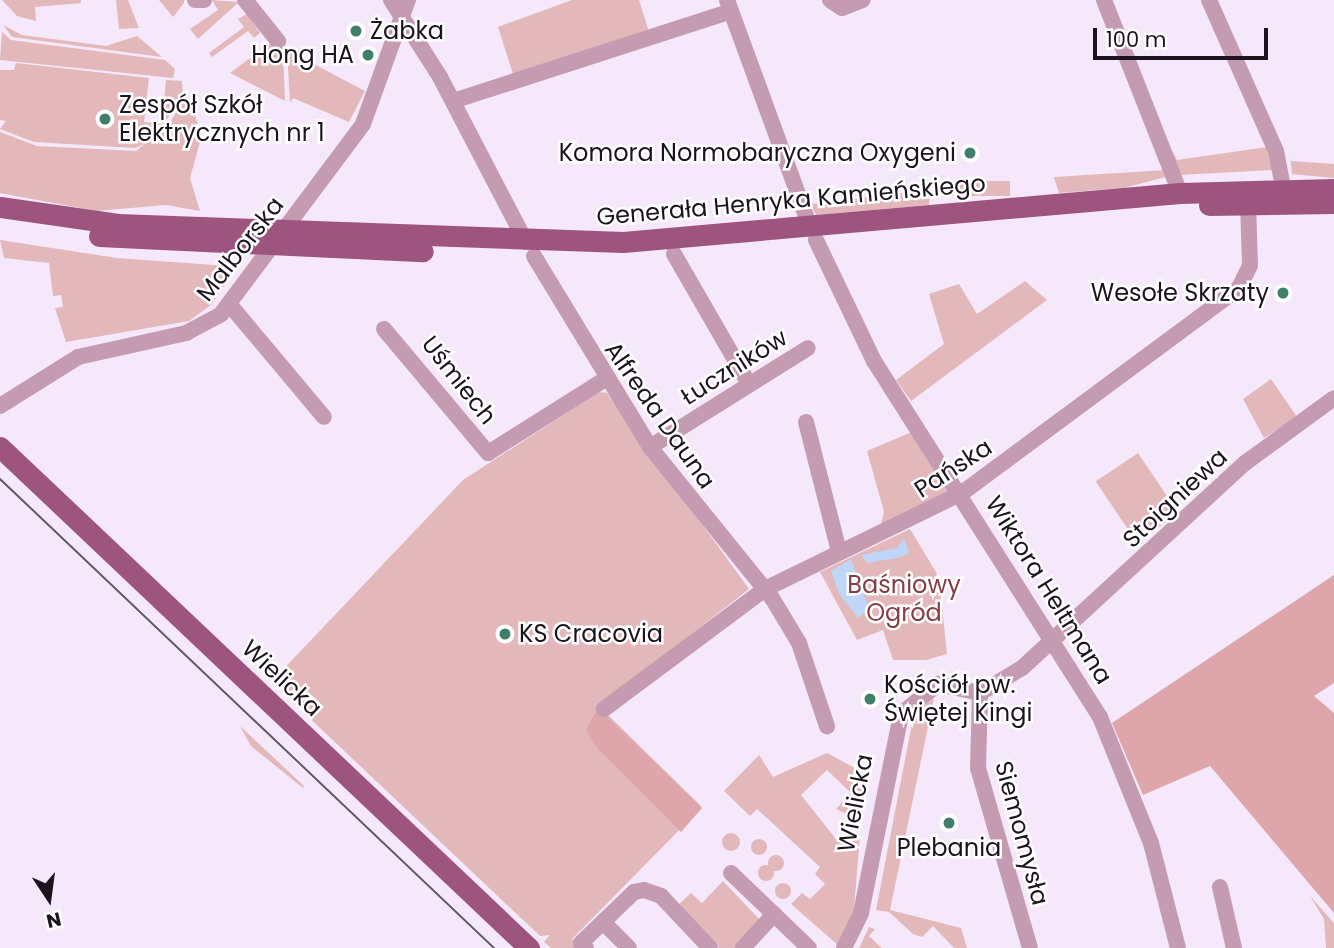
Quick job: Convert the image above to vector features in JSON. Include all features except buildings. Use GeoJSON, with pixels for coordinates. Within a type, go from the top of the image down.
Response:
{"type":"FeatureCollection","features":[{"type":"Feature","properties":{"kind":"main road","name":"Generała Henryka Kamieńskiego"},"geometry":{"type":"LineString","coordinates":[[0,207],[97,222],[280,238],[674,254],[813,234],[1180,193],[1283,187],[1334,189]]}},
{"type":"Feature","properties":{"kind":"main road","name":"Generała Henryka Kamieńskiego"},"geometry":{"type":"LineString","coordinates":[[530,249],[813,234],[1248,203],[1334,203]]}},
{"type":"Feature","properties":{"kind":"main road","name":"Generała Henryka Kamieńskiego"},"geometry":{"type":"LineString","coordinates":[[0,220],[129,239],[280,238]]}},
{"type":"Feature","properties":{"kind":"main road","name":"Wielicka"},"geometry":{"type":"LineString","coordinates":[[0,447],[529,948]]}},
{"type":"Feature","properties":{"kind":"main road","name":"Wielicka"},"geometry":{"type":"LineString","coordinates":[[0,461],[510,948]]}},
{"type":"Feature","properties":{"kind":"street"},"geometry":{"type":"LineString","coordinates":[[195,0],[204,0]]}},
{"type":"Feature","properties":{"kind":"street"},"geometry":{"type":"LineString","coordinates":[[245,0],[278,41]]}},
{"type":"Feature","properties":{"kind":"street","name":"Alfreda Dauna"},"geometry":{"type":"LineString","coordinates":[[391,0],[453,101],[530,249],[604,380],[650,447],[765,589],[799,643],[827,726]]}},
{"type":"Feature","properties":{"kind":"street","name":"Malborska"},"geometry":{"type":"LineString","coordinates":[[0,406],[78,357],[186,333],[230,305],[370,111],[408,0]]}},
{"type":"Feature","properties":{"kind":"street"},"geometry":{"type":"LineString","coordinates":[[830,0],[842,8],[863,0]]}},
{"type":"Feature","properties":{"kind":"street"},"geometry":{"type":"LineString","coordinates":[[1104,0],[1180,193]]}},
{"type":"Feature","properties":{"kind":"street"},"geometry":{"type":"LineString","coordinates":[[1209,0],[1276,151],[1283,187]]}},
{"type":"Feature","properties":{"kind":"street"},"geometry":{"type":"LineString","coordinates":[[453,101],[728,6]]}},
{"type":"Feature","properties":{"kind":"street","name":"Wiktora Heltmana"},"geometry":{"type":"LineString","coordinates":[[728,6],[813,234],[874,361],[962,493],[1054,640],[1122,761],[1178,948]]}},
{"type":"Feature","properties":{"kind":"street","name":"Pańska"},"geometry":{"type":"LineString","coordinates":[[604,709],[765,589],[962,493],[1239,288],[1250,265],[1248,203]]}},
{"type":"Feature","properties":{"kind":"street"},"geometry":{"type":"LineString","coordinates":[[674,254],[749,384]]}},
{"type":"Feature","properties":{"kind":"street"},"geometry":{"type":"LineString","coordinates":[[230,305],[324,416]]}},
{"type":"Feature","properties":{"kind":"street","name":"Uśmiech"},"geometry":{"type":"LineString","coordinates":[[384,329],[488,453],[604,380]]}},
{"type":"Feature","properties":{"kind":"street","name":"Łuczników"},"geometry":{"type":"LineString","coordinates":[[650,447],[808,348]]}},
{"type":"Feature","properties":{"kind":"street","name":"Stoigniewa"},"geometry":{"type":"LineString","coordinates":[[1054,640],[1245,463],[1334,398]]}},
{"type":"Feature","properties":{"kind":"street"},"geometry":{"type":"LineString","coordinates":[[806,422],[839,551]]}},
{"type":"Feature","properties":{"kind":"street"},"geometry":{"type":"LineString","coordinates":[[980,693],[1054,640]]}},
{"type":"Feature","properties":{"kind":"street","name":"Wielicka"},"geometry":{"type":"LineString","coordinates":[[844,948],[861,914],[901,714],[939,684],[980,693]]}},
{"type":"Feature","properties":{"kind":"street","name":"Siemomysła"},"geometry":{"type":"LineString","coordinates":[[980,693],[978,768],[1030,948]]}},
{"type":"Feature","properties":{"kind":"street"},"geometry":{"type":"LineString","coordinates":[[732,873],[809,948]]}},
{"type":"Feature","properties":{"kind":"street"},"geometry":{"type":"LineString","coordinates":[[1220,887],[1234,948]]}},
{"type":"Feature","properties":{"kind":"street"},"geometry":{"type":"LineString","coordinates":[[586,948],[581,943],[634,892],[652,891],[710,948]]}},
{"type":"Feature","properties":{"kind":"street"},"geometry":{"type":"LineString","coordinates":[[743,948],[774,914]]}},
{"type":"Feature","properties":{"kind":"street"},"geometry":{"type":"LineString","coordinates":[[603,922],[629,948]]}},
{"type":"Feature","properties":{"kind":"green space"},"geometry":{"type":"Polygon","coordinates":[[[2,0],[81,0],[81,3],[35,7],[36,21],[17,16],[2,0]]]}},
{"type":"Feature","properties":{"kind":"green space"},"geometry":{"type":"Polygon","coordinates":[[[116,0],[128,0],[139,28],[119,29],[116,0]]]}},
{"type":"Feature","properties":{"kind":"green space"},"geometry":{"type":"Polygon","coordinates":[[[159,0],[184,0],[184,3],[173,17],[159,0]]]}},
{"type":"Feature","properties":{"kind":"green space"},"geometry":{"type":"Polygon","coordinates":[[[212,0],[239,2],[198,39],[190,29],[218,10],[212,0]]]}},
{"type":"Feature","properties":{"kind":"green space"},"geometry":{"type":"Polygon","coordinates":[[[572,0],[639,0],[649,32],[514,77],[498,27],[572,0]]]}},
{"type":"Feature","properties":{"kind":"green space"},"geometry":{"type":"Polygon","coordinates":[[[247,14],[260,33],[254,38],[248,31],[212,57],[209,53],[244,27],[238,19],[247,14]]]}},
{"type":"Feature","properties":{"kind":"green space"},"geometry":{"type":"Polygon","coordinates":[[[3,25],[22,35],[106,46],[137,36],[162,57],[12,37],[3,25]]]}},
{"type":"Feature","properties":{"kind":"green space"},"geometry":{"type":"Polygon","coordinates":[[[2,32],[11,40],[165,60],[175,69],[173,78],[0,60],[2,32]]]}},
{"type":"Feature","properties":{"kind":"green space"},"geometry":{"type":"Polygon","coordinates":[[[273,41],[283,48],[285,101],[230,73],[273,41]]]}},
{"type":"Feature","properties":{"kind":"green space"},"geometry":{"type":"Polygon","coordinates":[[[287,50],[365,91],[349,122],[293,98],[290,103],[287,50]]]}},
{"type":"Feature","properties":{"kind":"green space"},"geometry":{"type":"Polygon","coordinates":[[[16,63],[149,78],[144,122],[162,124],[166,80],[182,81],[183,99],[148,142],[135,148],[34,142],[0,129],[6,121],[0,120],[0,70],[14,70],[16,63]]]}},
{"type":"Feature","properties":{"kind":"green space"},"geometry":{"type":"Polygon","coordinates":[[[187,94],[202,135],[190,178],[200,211],[166,205],[96,211],[0,193],[0,132],[37,146],[136,151],[171,121],[187,94]]]}},
{"type":"Feature","properties":{"kind":"green space"},"geometry":{"type":"Polygon","coordinates":[[[1267,147],[1274,170],[1180,175],[1172,150],[1177,160],[1267,147]]]}},
{"type":"Feature","properties":{"kind":"green space"},"geometry":{"type":"Polygon","coordinates":[[[1290,154],[1291,161],[1334,164],[1334,178],[1292,174],[1290,154]]]}},
{"type":"Feature","properties":{"kind":"green space"},"geometry":{"type":"Polygon","coordinates":[[[1166,170],[1169,176],[1124,188],[1059,193],[1054,177],[1166,170]]]}},
{"type":"Feature","properties":{"kind":"green space"},"geometry":{"type":"Polygon","coordinates":[[[941,181],[1010,181],[1010,196],[941,196],[941,181]]]}},
{"type":"Feature","properties":{"kind":"green space"},"geometry":{"type":"Polygon","coordinates":[[[930,190],[929,205],[816,215],[810,204],[930,190]]]}},
{"type":"Feature","properties":{"kind":"green space"},"geometry":{"type":"Polygon","coordinates":[[[0,240],[117,258],[228,266],[234,272],[211,305],[189,321],[66,342],[55,308],[63,307],[61,295],[53,296],[49,263],[4,258],[0,240]]]}},
{"type":"Feature","properties":{"kind":"green space"},"geometry":{"type":"Polygon","coordinates":[[[1025,281],[1047,300],[911,401],[896,380],[944,344],[929,294],[959,284],[977,314],[1025,281]]]}},
{"type":"Feature","properties":{"kind":"green space"},"geometry":{"type":"Polygon","coordinates":[[[1271,379],[1297,417],[1264,438],[1243,399],[1271,379]]]}},
{"type":"Feature","properties":{"kind":"green space","name":"KS Cracovia"},"geometry":{"type":"Polygon","coordinates":[[[599,392],[607,393],[749,589],[599,706],[702,807],[572,939],[581,948],[551,948],[544,942],[550,935],[540,936],[300,709],[275,678],[463,480],[599,392]]]}},
{"type":"Feature","properties":{"kind":"green space"},"geometry":{"type":"Polygon","coordinates":[[[914,431],[947,492],[880,528],[884,512],[867,451],[914,431]]]}},
{"type":"Feature","properties":{"kind":"green space"},"geometry":{"type":"Polygon","coordinates":[[[1138,453],[1179,514],[1137,542],[1096,482],[1138,453]]]}},
{"type":"Feature","properties":{"kind":"green space","name":"Baśniowy Ogród"},"geometry":{"type":"Polygon","coordinates":[[[910,529],[939,577],[947,654],[926,660],[893,660],[883,630],[857,640],[820,572],[910,529]]]}},
{"type":"Feature","properties":{"kind":"green space"},"geometry":{"type":"Polygon","coordinates":[[[934,698],[890,910],[961,928],[967,948],[954,948],[933,926],[922,937],[913,934],[889,912],[876,910],[914,713],[934,698]]]}},
{"type":"Feature","properties":{"kind":"green space"},"geometry":{"type":"Polygon","coordinates":[[[240,726],[304,786],[303,788],[251,746],[240,726]]]}},
{"type":"Feature","properties":{"kind":"green space"},"geometry":{"type":"Polygon","coordinates":[[[827,753],[868,775],[859,820],[836,809],[851,793],[827,770],[801,795],[836,839],[860,835],[854,909],[838,945],[791,904],[802,893],[810,899],[825,884],[815,874],[820,867],[757,809],[750,816],[724,791],[759,755],[773,777],[827,753]]]}},
{"type":"Feature","properties":{"kind":"green space"},"geometry":{"type":"Polygon","coordinates":[[[731,833],[737,836],[740,842],[737,848],[731,851],[725,848],[722,842],[725,836],[731,833]]]}},
{"type":"Feature","properties":{"kind":"green space"},"geometry":{"type":"Polygon","coordinates":[[[756,839],[762,839],[767,847],[765,853],[756,855],[751,850],[751,844],[756,839]]]}},
{"type":"Feature","properties":{"kind":"green space"},"geometry":{"type":"Polygon","coordinates":[[[773,855],[779,855],[784,863],[782,869],[773,871],[768,866],[768,860],[773,855]]]}},
{"type":"Feature","properties":{"kind":"green space"},"geometry":{"type":"Polygon","coordinates":[[[763,865],[769,865],[774,873],[772,879],[763,881],[758,876],[758,870],[763,865]]]}},
{"type":"Feature","properties":{"kind":"green space"},"geometry":{"type":"Polygon","coordinates":[[[723,881],[760,920],[735,948],[719,948],[678,905],[691,893],[702,903],[723,881]]]}},
{"type":"Feature","properties":{"kind":"green space"},"geometry":{"type":"Polygon","coordinates":[[[783,883],[789,885],[789,897],[783,899],[777,897],[775,891],[777,885],[783,883]]]}},
{"type":"Feature","properties":{"kind":"green space"},"geometry":{"type":"Polygon","coordinates":[[[1310,896],[1334,923],[1334,948],[1326,948],[1324,919],[1310,896]]]}},
{"type":"Feature","properties":{"kind":"green space"},"geometry":{"type":"Polygon","coordinates":[[[869,927],[875,929],[869,936],[882,948],[859,948],[869,927]]]}},
{"type":"Feature","properties":{"kind":"shaded area"},"geometry":{"type":"Polygon","coordinates":[[[1334,575],[1334,683],[1314,696],[1334,713],[1334,913],[1210,766],[1143,795],[1112,723],[1334,575]]]}},
{"type":"Feature","properties":{"kind":"shaded area"},"geometry":{"type":"Polygon","coordinates":[[[598,708],[702,808],[681,832],[597,748],[586,730],[598,708]]]}},
{"type":"Feature","properties":{"kind":"water"},"geometry":{"type":"Polygon","coordinates":[[[904,538],[909,553],[897,558],[867,563],[861,555],[897,548],[904,538]]]}},
{"type":"Feature","properties":{"kind":"water"},"geometry":{"type":"Polygon","coordinates":[[[851,559],[869,609],[858,618],[839,594],[831,571],[851,559]]]}},
{"type":"Feature","properties":{"kind":"tram line"},"geometry":{"type":"LineString","coordinates":[[0,479],[494,948]]}},
{"type":"Feature","properties":{"kind":"place","name":"Żabka"},"geometry":{"type":"Point","coordinates":[356,31]}},
{"type":"Feature","properties":{"kind":"place","name":"Hong HA"},"geometry":{"type":"Point","coordinates":[368,55]}},
{"type":"Feature","properties":{"kind":"place","name":"Zespół Szkół Elektrycznych nr 1"},"geometry":{"type":"Point","coordinates":[105,119]}},
{"type":"Feature","properties":{"kind":"place","name":"Komora Normobaryczna Oxygeni"},"geometry":{"type":"Point","coordinates":[970,153]}},
{"type":"Feature","properties":{"kind":"place","name":"Wesołe Skrzaty"},"geometry":{"type":"Point","coordinates":[1283,293]}},
{"type":"Feature","properties":{"kind":"place","name":"KS Cracovia"},"geometry":{"type":"Point","coordinates":[505,634]}},
{"type":"Feature","properties":{"kind":"place","name":"Kościół pw. Świętej Kingi"},"geometry":{"type":"Point","coordinates":[870,699]}},
{"type":"Feature","properties":{"kind":"place","name":"Plebania"},"geometry":{"type":"Point","coordinates":[949,823]}}]}
